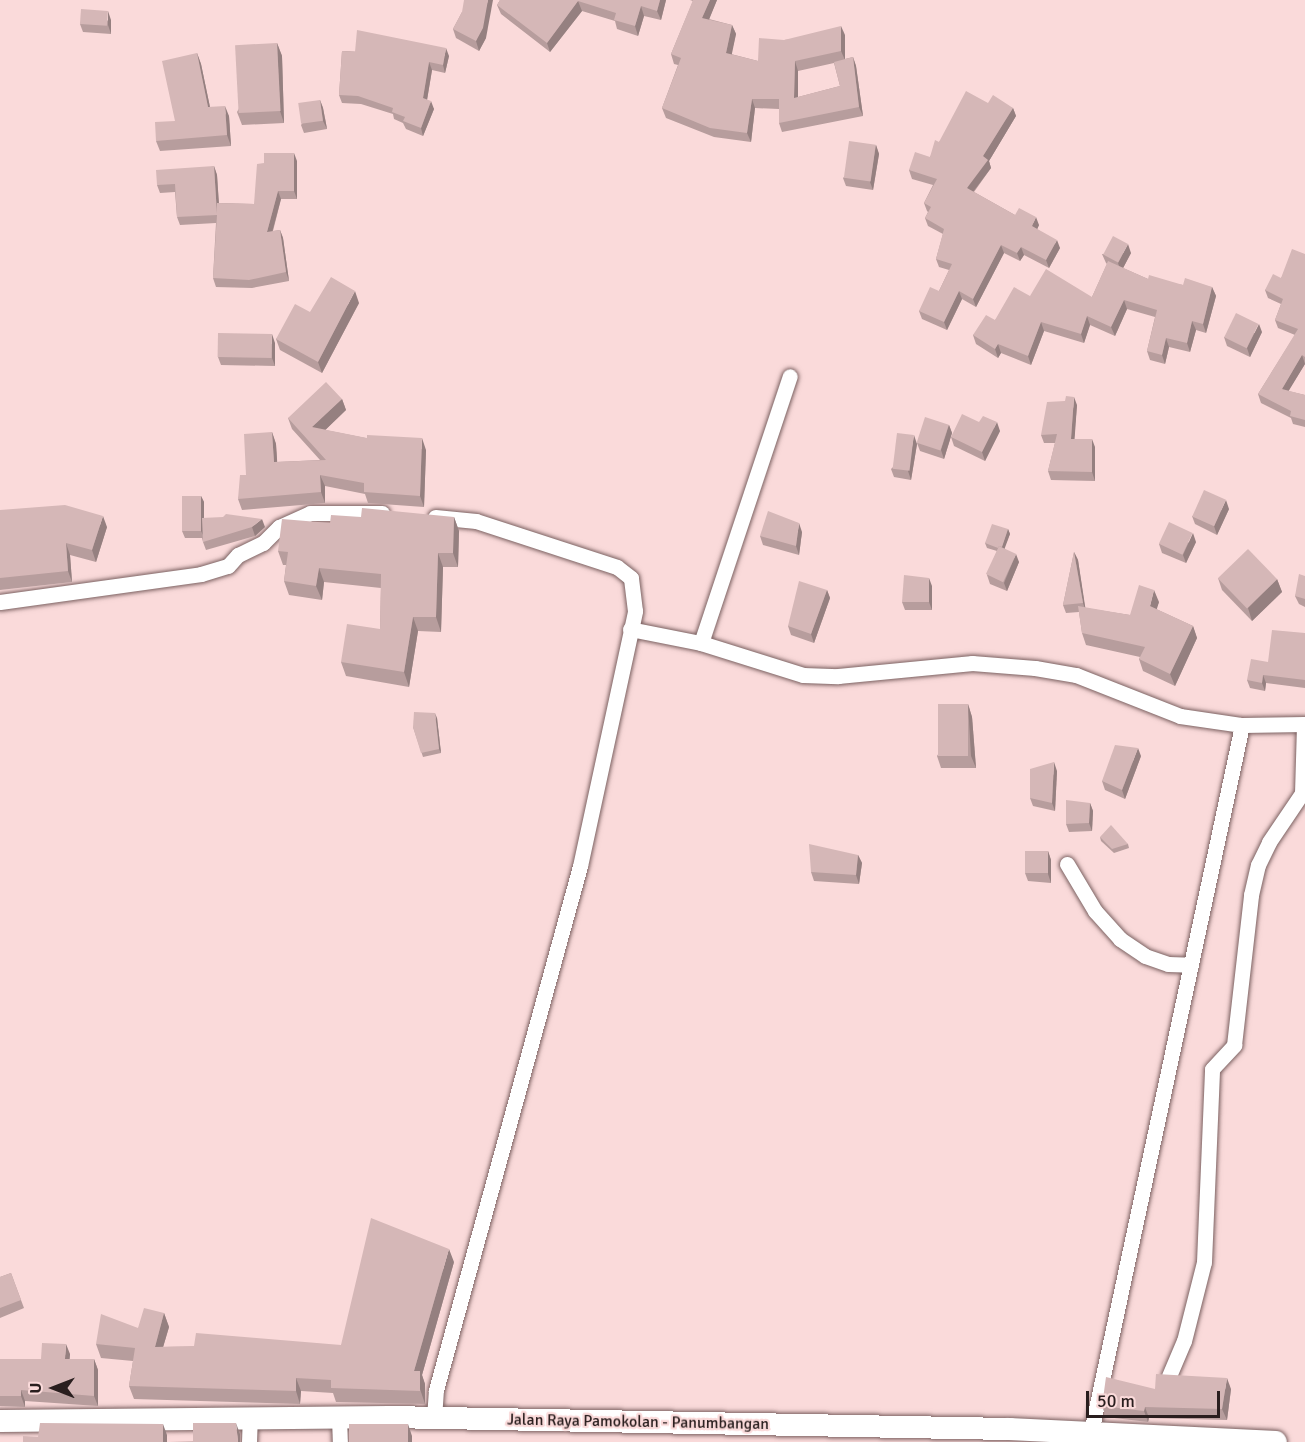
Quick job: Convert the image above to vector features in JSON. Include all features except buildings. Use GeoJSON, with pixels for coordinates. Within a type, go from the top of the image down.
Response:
{"type":"FeatureCollection","features":[{"type":"Feature","properties":{"kind":"main road","name":"Jalan Raya Pamokolan - Panumbangan"},"geometry":{"type":"LineString","coordinates":[[0,1421],[434,1418],[1091,1432],[1276,1442]]}},
{"type":"Feature","properties":{"kind":"street"},"geometry":{"type":"LineString","coordinates":[[701,643],[790,376]]}},
{"type":"Feature","properties":{"kind":"street"},"geometry":{"type":"LineString","coordinates":[[0,602],[201,574],[228,566],[238,555],[263,543],[279,527],[310,513],[395,514]]}},
{"type":"Feature","properties":{"kind":"street"},"geometry":{"type":"LineString","coordinates":[[418,516],[476,521],[618,567],[631,578],[635,611],[580,866],[436,1390],[434,1418]]}},
{"type":"Feature","properties":{"kind":"street"},"geometry":{"type":"LineString","coordinates":[[630,629],[701,643],[819,677],[972,663],[1035,668],[1076,675],[1180,716],[1242,725],[1304,724],[1302,793],[1269,842],[1258,865],[1251,895],[1234,1045],[1212,1069],[1204,1262],[1184,1341],[1169,1376]]}},
{"type":"Feature","properties":{"kind":"street"},"geometry":{"type":"LineString","coordinates":[[1091,1432],[1242,725]]}},
{"type":"Feature","properties":{"kind":"street"},"geometry":{"type":"LineString","coordinates":[[1067,864],[1095,911],[1120,939],[1145,956],[1168,964],[1191,965]]}},
{"type":"Feature","properties":{"kind":"street"},"geometry":{"type":"LineString","coordinates":[[339,1417],[339,1442]]}},
{"type":"Feature","properties":{"kind":"street"},"geometry":{"type":"LineString","coordinates":[[249,1442],[250,1418]]}}]}
